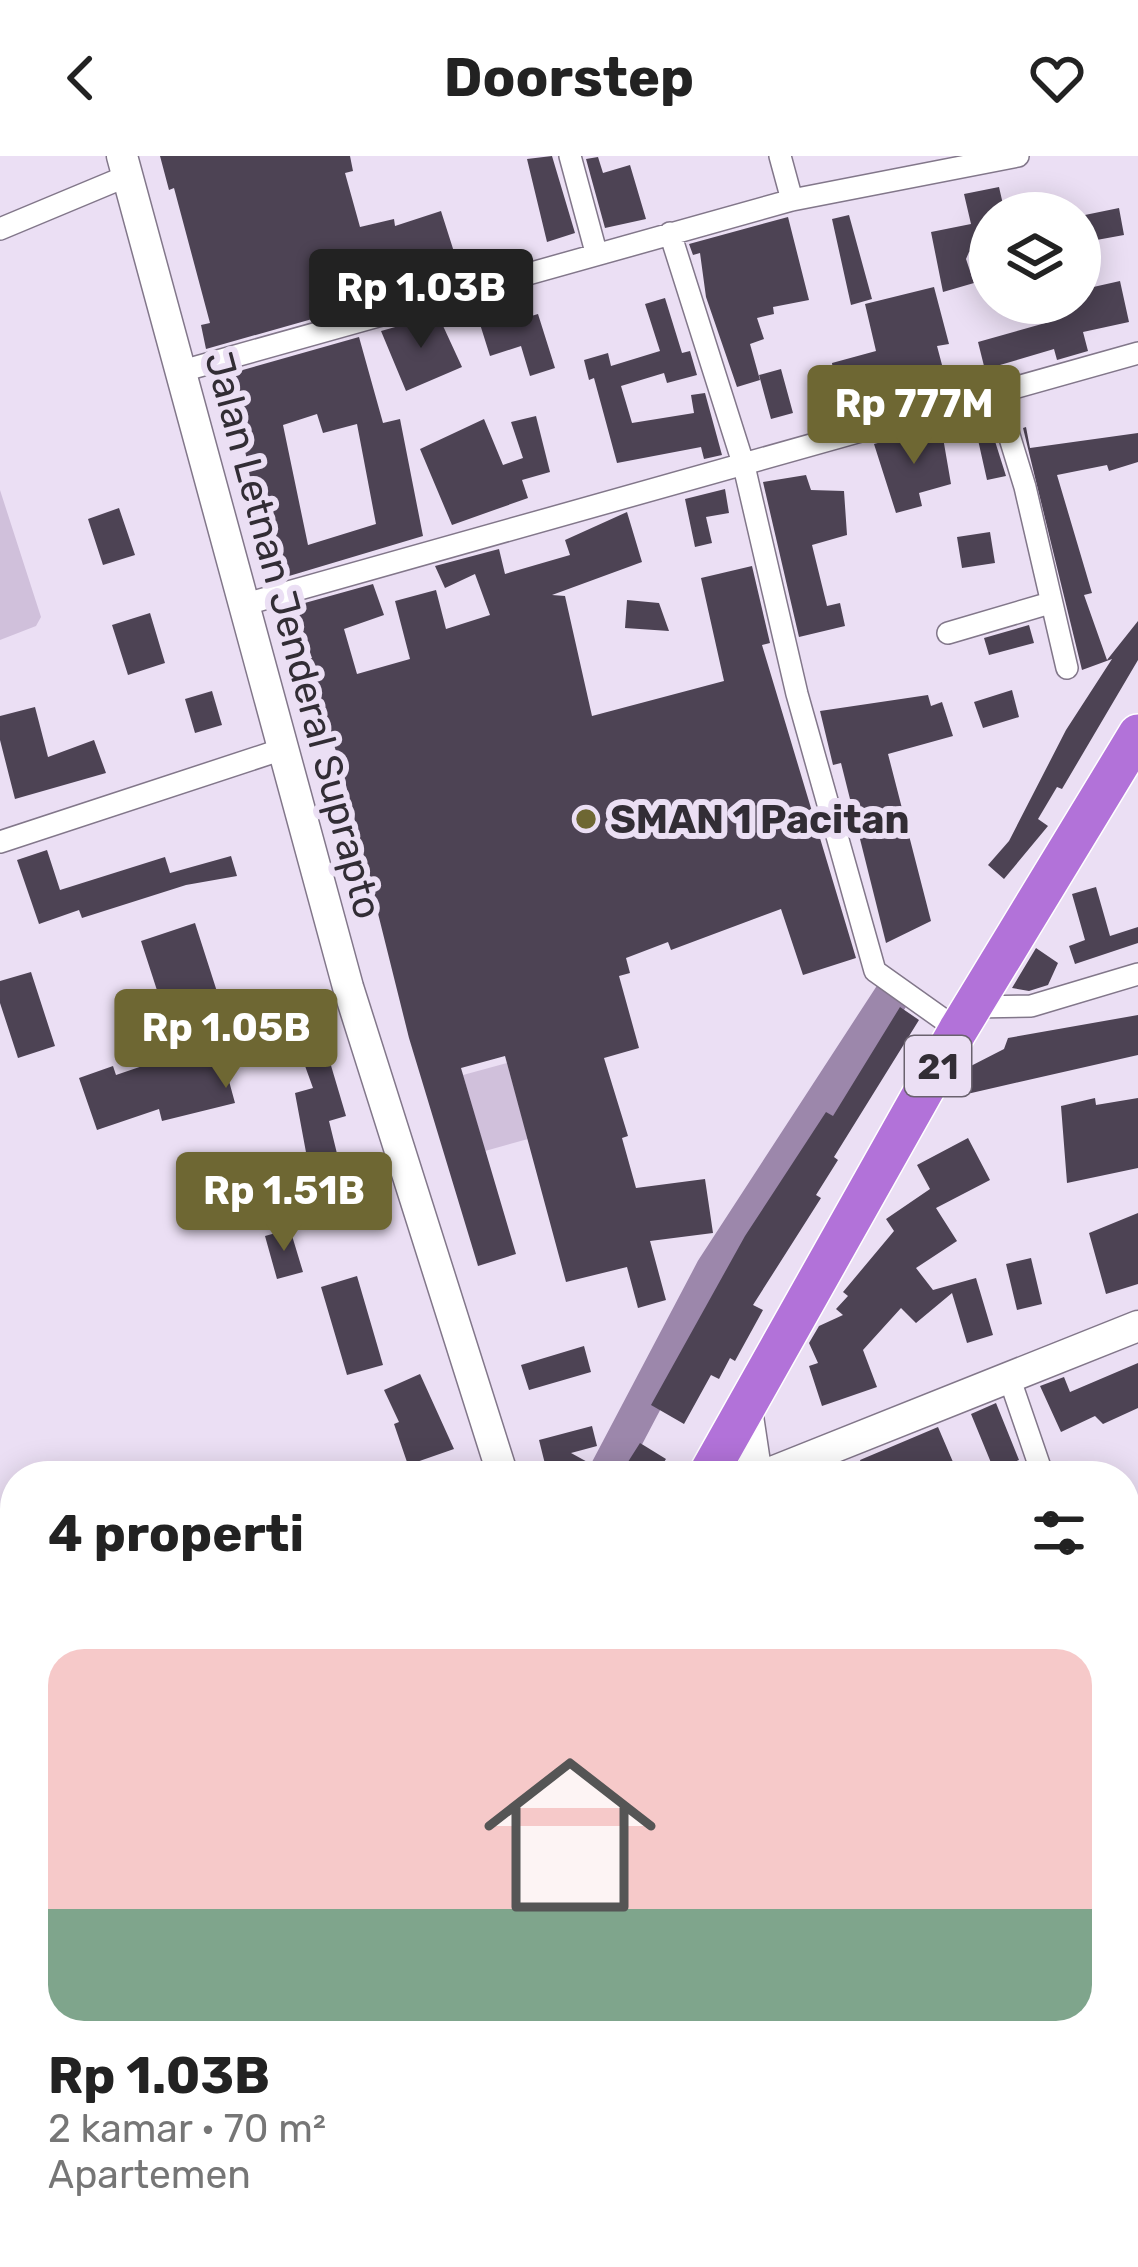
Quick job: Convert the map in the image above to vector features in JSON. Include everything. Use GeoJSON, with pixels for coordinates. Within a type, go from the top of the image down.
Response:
{"type":"FeatureCollection","features":[{"type":"Feature","properties":{"kind":"highway","name":"21"},"geometry":{"type":"LineString","coordinates":[[715,1461],[966,1019],[1138,734]]}},
{"type":"Feature","properties":{"kind":"main road","name":"Jalan Letnan Jenderal Suprapto"},"geometry":{"type":"LineString","coordinates":[[125,166],[348,987],[498,1461]]}},
{"type":"Feature","properties":{"kind":"main road"},"geometry":{"type":"LineString","coordinates":[[797,1461],[1138,1326]]}},
{"type":"Feature","properties":{"kind":"main road"},"geometry":{"type":"LineString","coordinates":[[746,1403],[756,1461]]}},
{"type":"Feature","properties":{"kind":"street"},"geometry":{"type":"LineString","coordinates":[[570,156],[596,252]]}},
{"type":"Feature","properties":{"kind":"street"},"geometry":{"type":"LineString","coordinates":[[780,156],[792,200]]}},
{"type":"Feature","properties":{"kind":"street"},"geometry":{"type":"LineString","coordinates":[[877,156],[884,178]]}},
{"type":"Feature","properties":{"kind":"street"},"geometry":{"type":"LineString","coordinates":[[182,371],[792,200],[884,178],[1018,156]]}},
{"type":"Feature","properties":{"kind":"street"},"geometry":{"type":"LineString","coordinates":[[0,229],[125,166]]}},
{"type":"Feature","properties":{"kind":"street"},"geometry":{"type":"LineString","coordinates":[[670,233],[744,466],[824,796],[882,981],[922,1009],[966,1019],[1031,1006],[1138,974]]}},
{"type":"Feature","properties":{"kind":"street"},"geometry":{"type":"LineString","coordinates":[[246,604],[1138,353]]}},
{"type":"Feature","properties":{"kind":"street"},"geometry":{"type":"LineString","coordinates":[[997,396],[1025,487],[1066,668]]}},
{"type":"Feature","properties":{"kind":"street"},"geometry":{"type":"LineString","coordinates":[[948,633],[1050,603]]}},
{"type":"Feature","properties":{"kind":"street"},"geometry":{"type":"LineString","coordinates":[[0,842],[286,748]]}},
{"type":"Feature","properties":{"kind":"street"},"geometry":{"type":"LineString","coordinates":[[1009,1377],[1038,1461]]}},
{"type":"Feature","properties":{"kind":"shaded area"},"geometry":{"type":"Polygon","coordinates":[[[0,490],[41,617],[36,626],[0,640],[0,490]]]}},
{"type":"Feature","properties":{"kind":"shaded area"},"geometry":{"type":"Polygon","coordinates":[[[507,1063],[528,1139],[485,1151],[463,1075],[507,1063]]]}},
{"type":"Feature","properties":{"kind":"building"},"geometry":{"type":"Polygon","coordinates":[[[160,156],[350,156],[353,171],[345,173],[360,227],[394,219],[395,226],[441,211],[462,277],[437,284],[429,259],[373,271],[375,285],[347,295],[351,308],[206,349],[201,325],[210,323],[174,188],[169,190],[160,156]]]}},
{"type":"Feature","properties":{"kind":"building"},"geometry":{"type":"Polygon","coordinates":[[[552,156],[575,233],[547,242],[527,159],[552,156]]]}},
{"type":"Feature","properties":{"kind":"building"},"geometry":{"type":"Polygon","coordinates":[[[598,157],[603,173],[630,165],[646,219],[605,228],[586,159],[598,157]]]}},
{"type":"Feature","properties":{"kind":"building"},"geometry":{"type":"Polygon","coordinates":[[[1119,208],[1124,235],[1101,239],[1101,212],[1119,208]]]}},
{"type":"Feature","properties":{"kind":"building"},"geometry":{"type":"Polygon","coordinates":[[[849,215],[872,299],[851,305],[832,219],[849,215]]]}},
{"type":"Feature","properties":{"kind":"building"},"geometry":{"type":"Polygon","coordinates":[[[788,217],[809,300],[773,307],[774,314],[757,318],[764,339],[750,344],[760,380],[737,387],[706,297],[700,253],[693,255],[689,244],[788,217]]]}},
{"type":"Feature","properties":{"kind":"building"},"geometry":{"type":"Polygon","coordinates":[[[969,224],[969,284],[943,292],[931,232],[969,224]]]}},
{"type":"Feature","properties":{"kind":"building"},"geometry":{"type":"Polygon","coordinates":[[[1120,281],[1129,322],[1083,332],[1088,351],[1057,360],[1054,349],[1000,365],[1002,374],[987,378],[978,342],[1042,324],[1101,324],[1101,285],[1120,281]]]}},
{"type":"Feature","properties":{"kind":"building"},"geometry":{"type":"Polygon","coordinates":[[[934,287],[949,344],[937,346],[946,380],[898,398],[897,393],[838,407],[832,363],[876,351],[865,304],[934,287]]]}},
{"type":"Feature","properties":{"kind":"building"},"geometry":{"type":"Polygon","coordinates":[[[503,297],[511,322],[538,314],[555,368],[530,376],[521,346],[490,356],[474,305],[503,297]]]}},
{"type":"Feature","properties":{"kind":"building"},"geometry":{"type":"Polygon","coordinates":[[[665,298],[682,353],[690,351],[697,375],[667,383],[664,373],[621,386],[632,423],[694,413],[691,395],[705,393],[722,455],[704,459],[701,447],[617,463],[594,378],[589,380],[584,360],[608,353],[611,366],[660,351],[645,304],[665,298]]]}},
{"type":"Feature","properties":{"kind":"building"},"geometry":{"type":"Polygon","coordinates":[[[438,315],[462,367],[406,391],[381,331],[438,315]]]}},
{"type":"Feature","properties":{"kind":"building"},"geometry":{"type":"Polygon","coordinates":[[[359,337],[383,423],[400,419],[423,536],[279,579],[255,504],[244,445],[249,444],[238,410],[228,412],[218,377],[359,337]],[[317,414],[283,425],[308,545],[376,524],[357,424],[323,433],[317,414]]]}},
{"type":"Feature","properties":{"kind":"building"},"geometry":{"type":"Polygon","coordinates":[[[781,369],[793,413],[771,419],[759,375],[781,369]]]}},
{"type":"Feature","properties":{"kind":"building"},"geometry":{"type":"Polygon","coordinates":[[[536,416],[550,472],[522,480],[528,498],[452,525],[420,449],[484,419],[503,465],[523,458],[511,422],[536,416]]]}},
{"type":"Feature","properties":{"kind":"building"},"geometry":{"type":"Polygon","coordinates":[[[988,419],[1006,476],[987,480],[974,422],[988,419]]]}},
{"type":"Feature","properties":{"kind":"building"},"geometry":{"type":"Polygon","coordinates":[[[941,426],[951,484],[919,493],[922,506],[896,513],[874,444],[941,426]]]}},
{"type":"Feature","properties":{"kind":"building"},"geometry":{"type":"Polygon","coordinates":[[[1023,428],[1030,448],[1138,433],[1138,462],[1109,471],[1107,465],[1057,475],[1092,593],[1084,595],[1107,660],[1138,621],[1138,660],[1062,789],[1057,787],[1038,819],[1048,826],[1004,879],[988,865],[1009,841],[1066,730],[1112,659],[1082,670],[1023,428]]]}},
{"type":"Feature","properties":{"kind":"building"},"geometry":{"type":"Polygon","coordinates":[[[806,475],[811,490],[844,491],[847,535],[812,545],[827,606],[840,603],[845,626],[799,637],[763,482],[806,475]]]}},
{"type":"Feature","properties":{"kind":"building"},"geometry":{"type":"Polygon","coordinates":[[[725,489],[729,513],[706,517],[712,543],[695,547],[685,499],[725,489]]]}},
{"type":"Feature","properties":{"kind":"building"},"geometry":{"type":"Polygon","coordinates":[[[119,508],[135,555],[103,565],[88,519],[119,508]]]}},
{"type":"Feature","properties":{"kind":"building"},"geometry":{"type":"Polygon","coordinates":[[[627,512],[642,562],[552,595],[565,596],[592,716],[724,681],[701,578],[752,566],[770,643],[762,645],[856,958],[803,975],[781,909],[671,950],[668,942],[626,958],[630,973],[619,976],[639,1048],[604,1058],[628,1136],[622,1138],[636,1188],[705,1179],[713,1233],[650,1241],[666,1300],[638,1308],[627,1267],[566,1282],[505,1056],[461,1068],[516,1254],[478,1266],[409,1038],[345,781],[294,606],[373,584],[384,615],[344,629],[357,674],[410,659],[395,601],[436,590],[446,629],[490,615],[475,574],[445,588],[435,566],[499,549],[505,574],[570,555],[565,540],[627,512]]]}},
{"type":"Feature","properties":{"kind":"building"},"geometry":{"type":"Polygon","coordinates":[[[990,532],[995,563],[962,568],[957,537],[990,532]]]}},
{"type":"Feature","properties":{"kind":"building"},"geometry":{"type":"Polygon","coordinates":[[[627,600],[659,603],[669,631],[625,628],[627,600]]]}},
{"type":"Feature","properties":{"kind":"building"},"geometry":{"type":"Polygon","coordinates":[[[150,613],[165,663],[128,675],[112,625],[150,613]]]}},
{"type":"Feature","properties":{"kind":"building"},"geometry":{"type":"Polygon","coordinates":[[[1029,625],[1034,643],[989,655],[984,638],[1029,625]]]}},
{"type":"Feature","properties":{"kind":"building"},"geometry":{"type":"Polygon","coordinates":[[[1012,690],[1019,717],[983,728],[974,702],[1012,690]]]}},
{"type":"Feature","properties":{"kind":"building"},"geometry":{"type":"Polygon","coordinates":[[[212,691],[222,725],[195,733],[185,699],[212,691]]]}},
{"type":"Feature","properties":{"kind":"building"},"geometry":{"type":"Polygon","coordinates":[[[928,695],[931,706],[942,702],[953,736],[888,754],[931,921],[886,943],[841,763],[833,765],[820,711],[928,695]]]}},
{"type":"Feature","properties":{"kind":"building"},"geometry":{"type":"Polygon","coordinates":[[[35,707],[48,757],[94,740],[106,773],[15,799],[0,740],[0,716],[35,707]]]}},
{"type":"Feature","properties":{"kind":"building"},"geometry":{"type":"Polygon","coordinates":[[[47,850],[60,890],[165,857],[170,873],[231,856],[237,876],[186,885],[82,918],[79,910],[39,924],[17,860],[47,850]]]}},
{"type":"Feature","properties":{"kind":"building"},"geometry":{"type":"Polygon","coordinates":[[[1096,887],[1110,936],[1138,927],[1138,943],[1075,964],[1069,946],[1085,940],[1072,894],[1096,887]]]}},
{"type":"Feature","properties":{"kind":"building"},"geometry":{"type":"Polygon","coordinates":[[[195,923],[220,1001],[166,1018],[141,941],[195,923]]]}},
{"type":"Feature","properties":{"kind":"building"},"geometry":{"type":"Polygon","coordinates":[[[1036,948],[1058,963],[1048,985],[1029,991],[1012,988],[1036,948]]]}},
{"type":"Feature","properties":{"kind":"building"},"geometry":{"type":"Polygon","coordinates":[[[31,972],[55,1046],[18,1058],[0,1003],[0,981],[31,972]]]}},
{"type":"Feature","properties":{"kind":"building"},"geometry":{"type":"Polygon","coordinates":[[[900,1007],[919,1020],[834,1157],[838,1160],[816,1195],[821,1198],[753,1305],[763,1310],[735,1361],[730,1358],[719,1379],[711,1375],[684,1424],[651,1405],[745,1236],[826,1112],[833,1116],[900,1007]]]}},
{"type":"Feature","properties":{"kind":"building"},"geometry":{"type":"Polygon","coordinates":[[[316,1015],[346,1116],[329,1121],[344,1182],[313,1190],[295,1093],[313,1088],[296,1041],[226,1070],[235,1103],[162,1121],[159,1109],[97,1130],[79,1078],[113,1066],[116,1075],[216,1041],[220,1053],[316,1015]]]}},
{"type":"Feature","properties":{"kind":"building"},"geometry":{"type":"Polygon","coordinates":[[[1138,1015],[1138,1055],[967,1094],[963,1070],[1004,1049],[1008,1038],[1138,1015]]]}},
{"type":"Feature","properties":{"kind":"building"},"geometry":{"type":"Polygon","coordinates":[[[1095,1098],[1096,1105],[1138,1098],[1138,1168],[1067,1183],[1061,1106],[1095,1098]]]}},
{"type":"Feature","properties":{"kind":"building"},"geometry":{"type":"Polygon","coordinates":[[[968,1138],[990,1180],[936,1208],[957,1241],[916,1268],[933,1290],[976,1278],[993,1335],[967,1343],[952,1293],[916,1323],[901,1308],[863,1350],[877,1387],[822,1406],[809,1366],[818,1363],[809,1343],[819,1326],[843,1315],[836,1309],[848,1296],[843,1292],[894,1231],[886,1219],[930,1189],[917,1165],[968,1138]]]}},
{"type":"Feature","properties":{"kind":"building"},"geometry":{"type":"Polygon","coordinates":[[[1138,1213],[1138,1284],[1106,1294],[1089,1233],[1138,1213]]]}},
{"type":"Feature","properties":{"kind":"building"},"geometry":{"type":"Polygon","coordinates":[[[290,1229],[303,1272],[277,1279],[265,1236],[290,1229]]]}},
{"type":"Feature","properties":{"kind":"building"},"geometry":{"type":"Polygon","coordinates":[[[1031,1258],[1042,1304],[1017,1310],[1006,1264],[1031,1258]]]}},
{"type":"Feature","properties":{"kind":"building"},"geometry":{"type":"Polygon","coordinates":[[[357,1276],[383,1365],[347,1375],[321,1287],[357,1276]]]}},
{"type":"Feature","properties":{"kind":"building"},"geometry":{"type":"Polygon","coordinates":[[[584,1346],[591,1372],[529,1390],[521,1365],[584,1346]]]}},
{"type":"Feature","properties":{"kind":"building"},"geometry":{"type":"Polygon","coordinates":[[[1138,1363],[1138,1408],[1103,1424],[1095,1416],[1061,1432],[1040,1386],[1064,1377],[1070,1392],[1138,1363]]]}},
{"type":"Feature","properties":{"kind":"building"},"geometry":{"type":"Polygon","coordinates":[[[420,1374],[454,1449],[407,1461],[394,1424],[399,1422],[384,1390],[420,1374]]]}},
{"type":"Feature","properties":{"kind":"building"},"geometry":{"type":"Polygon","coordinates":[[[996,1403],[1019,1460],[990,1461],[971,1414],[996,1403]]]}},
{"type":"Feature","properties":{"kind":"building"},"geometry":{"type":"Polygon","coordinates":[[[592,1426],[597,1446],[571,1453],[586,1461],[544,1461],[539,1440],[592,1426]]]}},
{"type":"Feature","properties":{"kind":"building"},"geometry":{"type":"Polygon","coordinates":[[[938,1427],[953,1461],[860,1461],[938,1427]]]}},
{"type":"Feature","properties":{"kind":"building"},"geometry":{"type":"Polygon","coordinates":[[[640,1443],[666,1459],[665,1461],[629,1461],[640,1443]]]}},
{"type":"Feature","properties":{"kind":"waterway"},"geometry":{"type":"LineString","coordinates":[[613,1461],[714,1269],[891,997]]}},
{"type":"Feature","properties":{"kind":"place","name":"SMAN 1 Pacitan"},"geometry":{"type":"Point","coordinates":[586,819]}}]}
